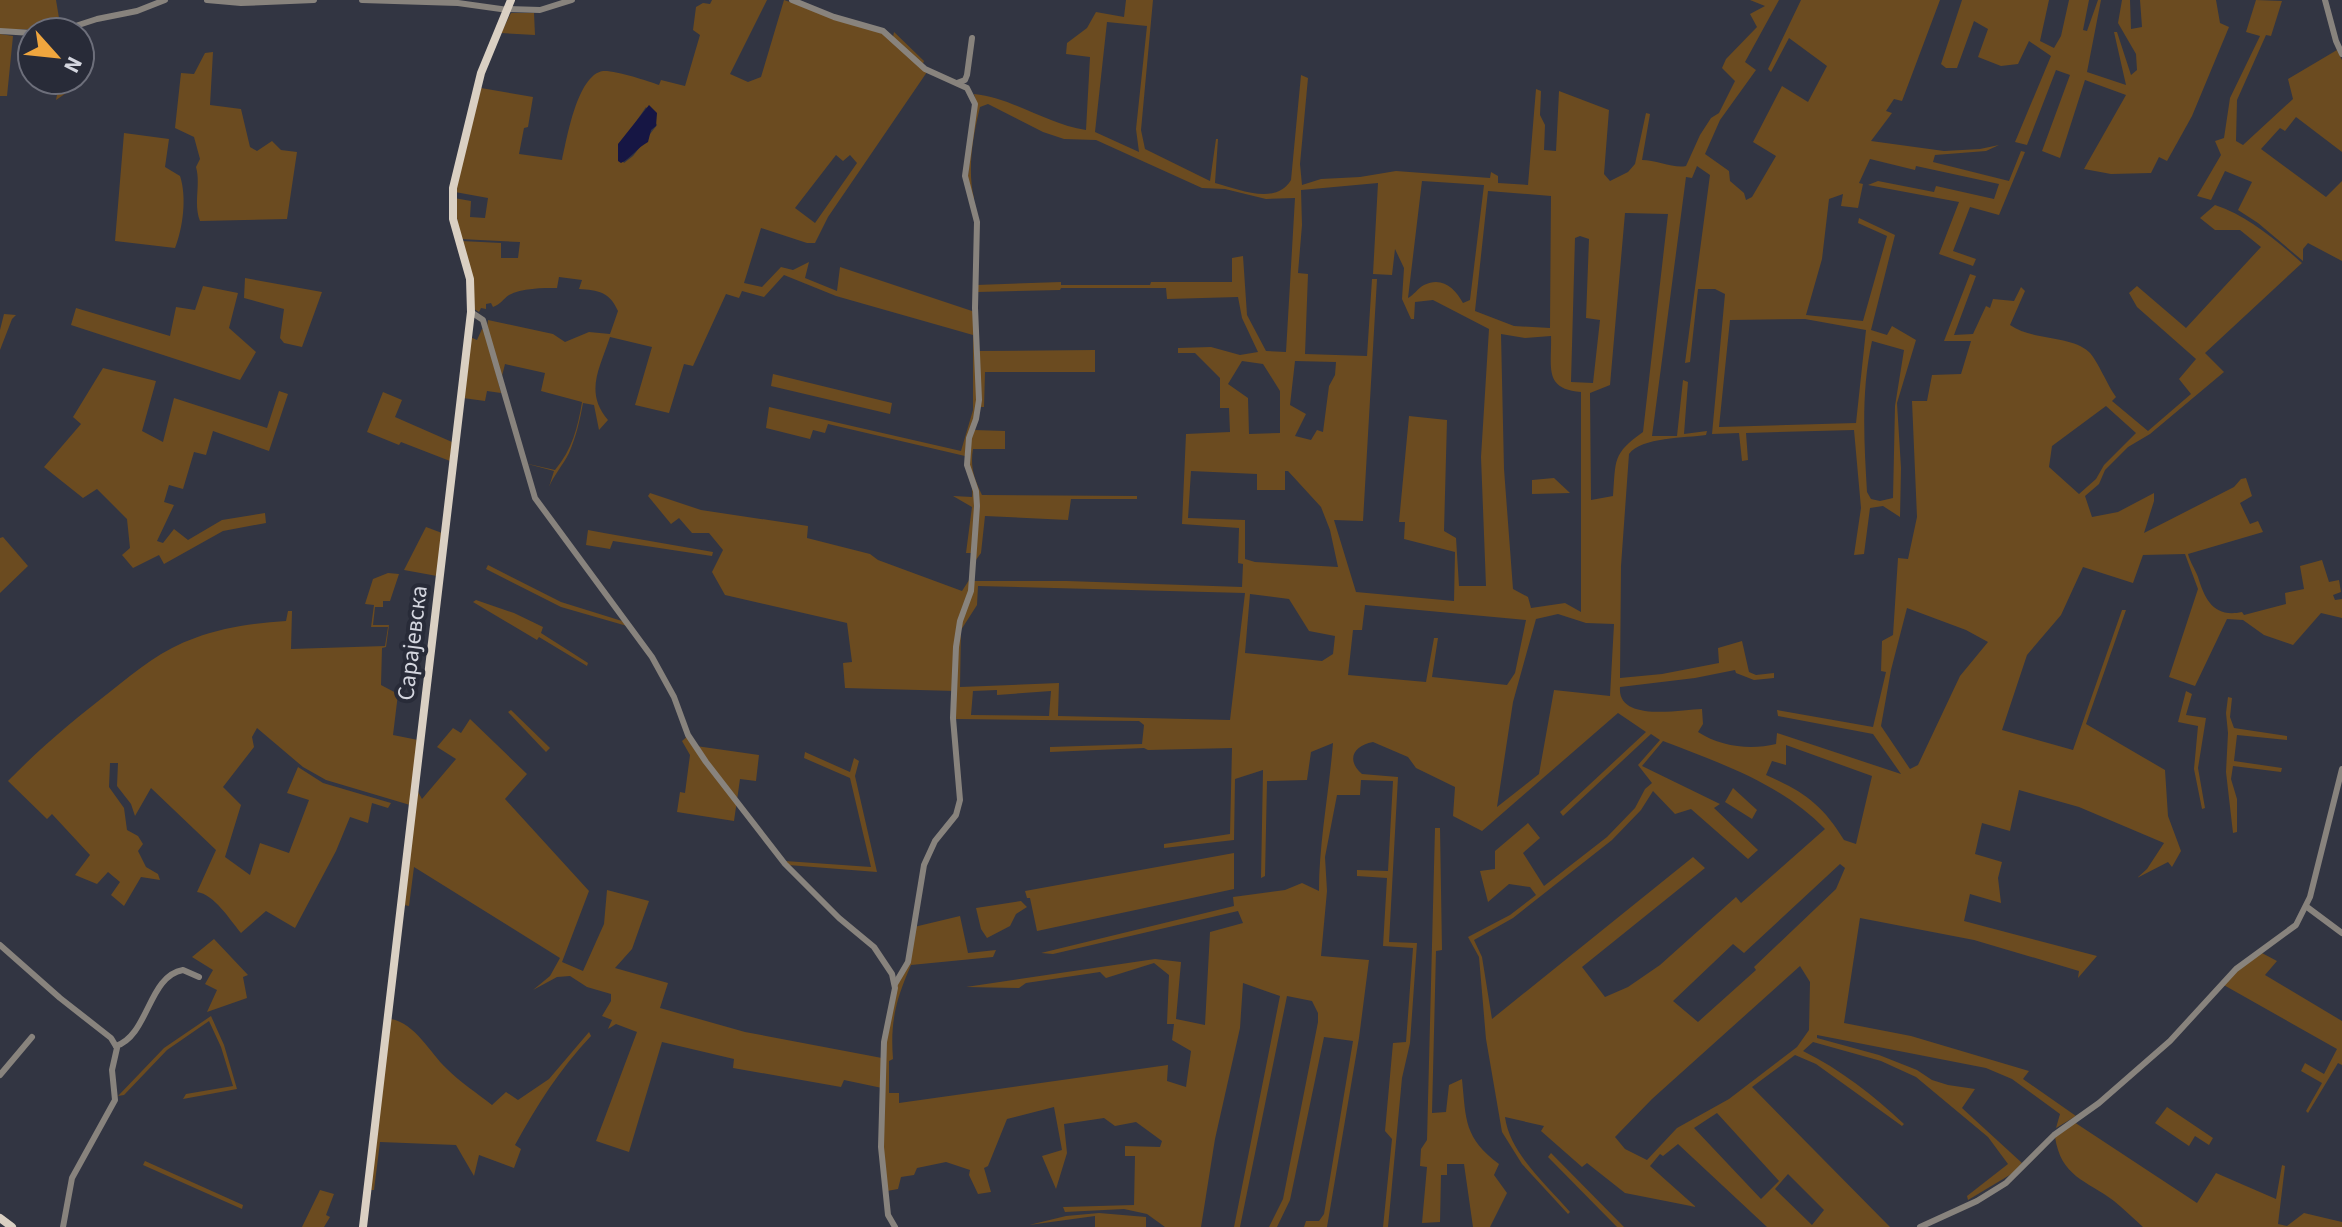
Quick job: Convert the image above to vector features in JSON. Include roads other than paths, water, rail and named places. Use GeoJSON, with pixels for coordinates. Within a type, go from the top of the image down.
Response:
{"type":"FeatureCollection","features":[{"type":"Feature","properties":{"kind":"main road","name":"Сарајевска"},"geometry":{"type":"LineString","coordinates":[[363,1227],[471,312],[470,279],[453,219],[453,188],[481,73],[509,6]]}},
{"type":"Feature","properties":{"kind":"main road"},"geometry":{"type":"LineString","coordinates":[[0,1218],[12,1227]]}},
{"type":"Feature","properties":{"kind":"street"},"geometry":{"type":"LineString","coordinates":[[96,19],[137,11],[165,0]]}},
{"type":"Feature","properties":{"kind":"street"},"geometry":{"type":"LineString","coordinates":[[207,0],[241,3],[314,0]]}},
{"type":"Feature","properties":{"kind":"street"},"geometry":{"type":"LineString","coordinates":[[362,0],[540,10],[572,0]]}},
{"type":"Feature","properties":{"kind":"street"},"geometry":{"type":"LineString","coordinates":[[792,0],[834,17],[883,31],[918,64],[941,78],[967,88],[975,104],[965,176],[977,222],[975,293],[979,400],[969,438],[967,465],[977,500],[970,597],[958,628],[955,658],[953,732],[960,800],[956,815],[935,841],[924,865],[908,962],[895,984],[884,1042],[881,1147],[888,1215],[895,1227]]}},
{"type":"Feature","properties":{"kind":"street"},"geometry":{"type":"LineString","coordinates":[[2325,0],[2342,54]]}},
{"type":"Feature","properties":{"kind":"street"},"geometry":{"type":"LineString","coordinates":[[957,83],[965,80],[967,75],[972,38]]}},
{"type":"Feature","properties":{"kind":"street"},"geometry":{"type":"LineString","coordinates":[[471,312],[483,320],[535,498],[652,657],[674,697],[688,735],[706,762],[799,879],[874,947],[895,984]]}},
{"type":"Feature","properties":{"kind":"street"},"geometry":{"type":"LineString","coordinates":[[1920,1227],[1977,1201],[2006,1183],[2054,1135],[2099,1103],[2170,1041],[2222,982],[2289,932],[2307,907],[2342,769]]}},
{"type":"Feature","properties":{"kind":"street"},"geometry":{"type":"LineString","coordinates":[[2307,907],[2342,933]]}},
{"type":"Feature","properties":{"kind":"street"},"geometry":{"type":"LineString","coordinates":[[0,945],[60,998],[106,1033],[116,1046],[112,1070],[115,1100],[72,1178],[63,1227]]}},
{"type":"Feature","properties":{"kind":"street"},"geometry":{"type":"LineString","coordinates":[[116,1046],[129,1040],[169,975],[183,970],[199,977]]}},
{"type":"Feature","properties":{"kind":"street"},"geometry":{"type":"LineString","coordinates":[[0,1075],[32,1037]]}}]}
